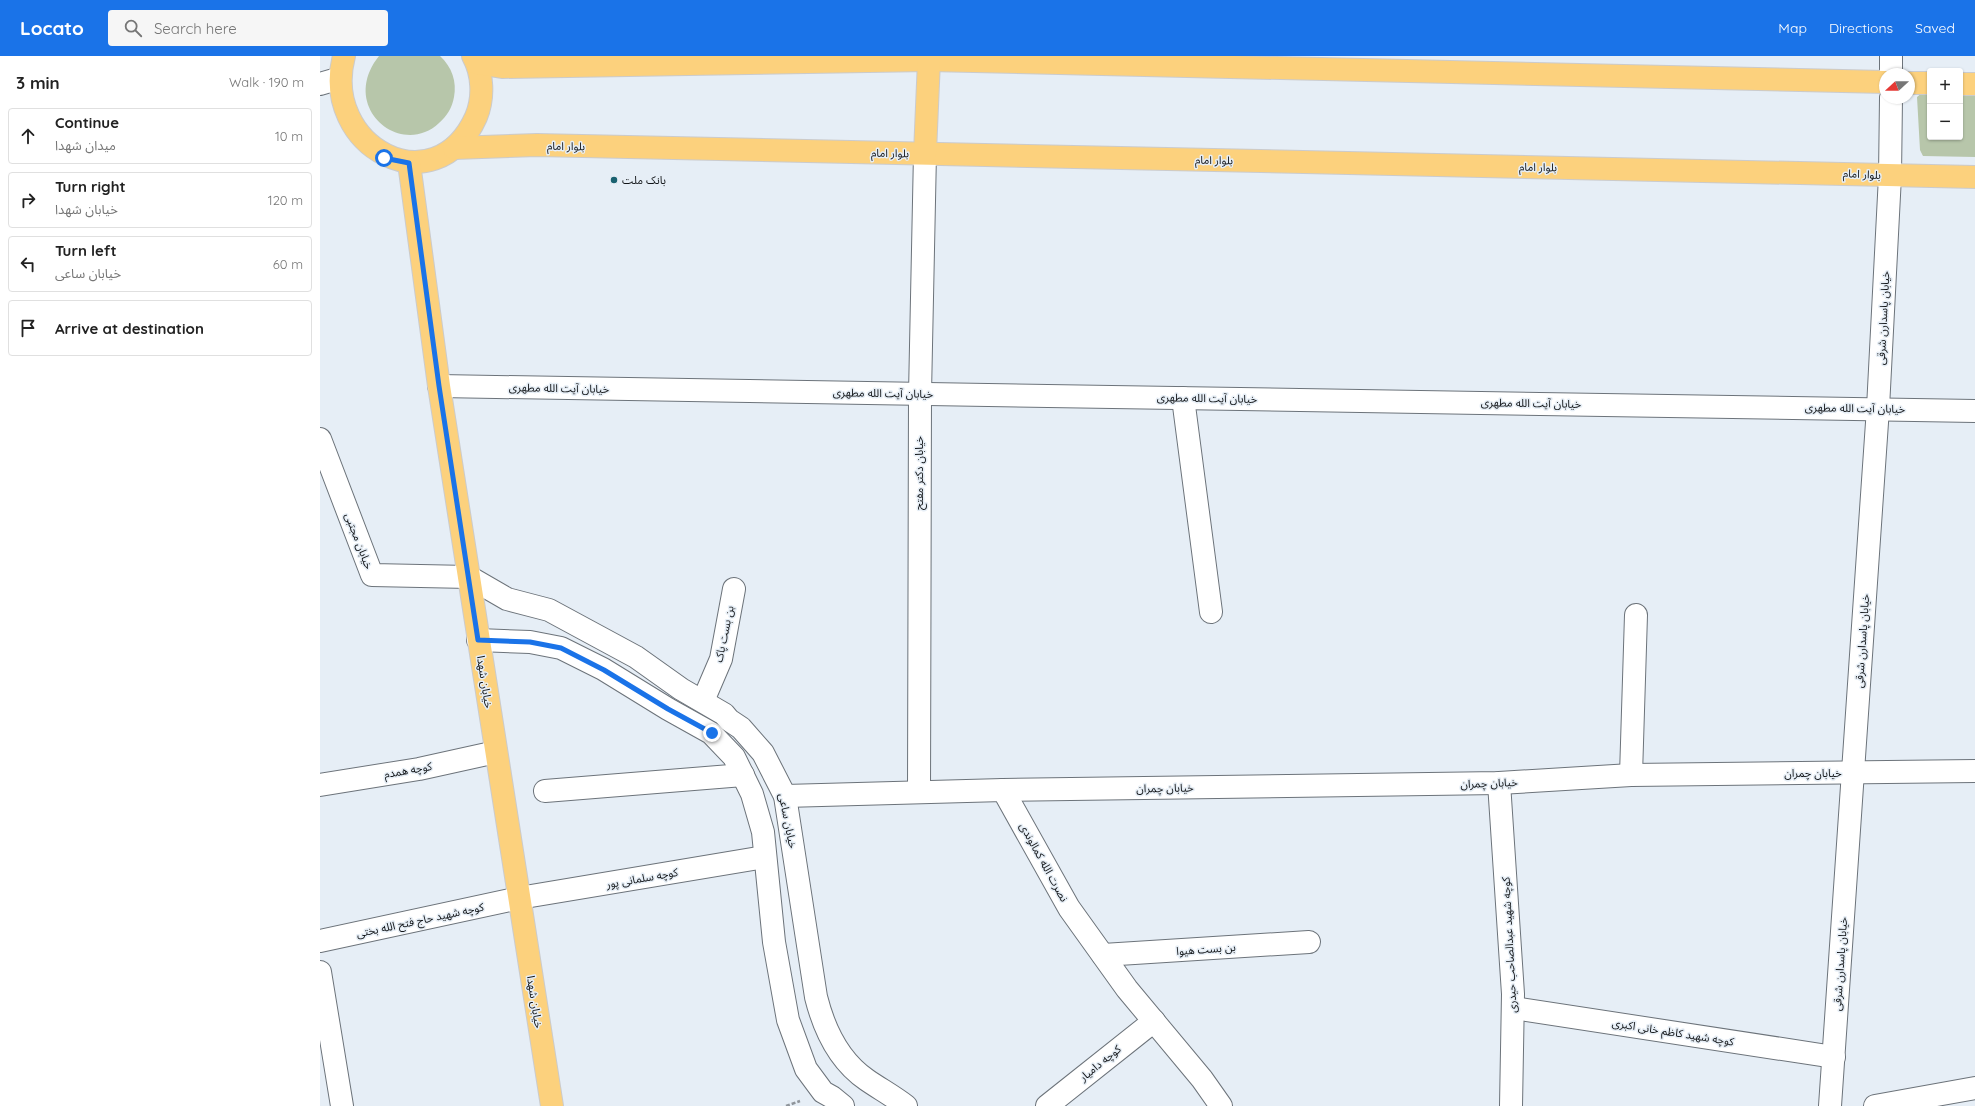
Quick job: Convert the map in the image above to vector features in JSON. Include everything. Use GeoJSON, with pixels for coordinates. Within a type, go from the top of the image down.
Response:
{"type":"FeatureCollection","features":[{"type":"Feature","properties":{"kind":"main road"},"geometry":{"type":"LineString","coordinates":[[343,56],[328,82],[338,102],[346,127],[362,146],[384,158],[409,163],[432,159],[454,148],[470,130],[479,109],[482,86],[475,59],[502,66],[929,58],[1879,82]]}},
{"type":"Feature","properties":{"kind":"main road"},"geometry":{"type":"LineString","coordinates":[[925,153],[929,58]]}},
{"type":"Feature","properties":{"kind":"main road"},"geometry":{"type":"LineString","coordinates":[[1915,83],[1927,83]]}},
{"type":"Feature","properties":{"kind":"main road"},"geometry":{"type":"LineString","coordinates":[[1963,84],[1975,84]]}},
{"type":"Feature","properties":{"kind":"main road","name":"بلوار امام"},"geometry":{"type":"LineString","coordinates":[[454,148],[537,145],[1975,177]]}},
{"type":"Feature","properties":{"kind":"main road","name":"خیابان شهدا"},"geometry":{"type":"LineString","coordinates":[[409,163],[439,386],[552,1106]]}},
{"type":"Feature","properties":{"kind":"street"},"geometry":{"type":"LineString","coordinates":[[1890,56],[1891,68]]}},
{"type":"Feature","properties":{"kind":"street","name":"خیابان پاسدارن شرقی"},"geometry":{"type":"LineString","coordinates":[[1830,1106],[1878,408],[1890,176],[1891,104]]}},
{"type":"Feature","properties":{"kind":"street","name":"خیابان دکتر مفتح"},"geometry":{"type":"LineString","coordinates":[[919,792],[920,394],[925,153]]}},
{"type":"Feature","properties":{"kind":"street","name":"خیابان آیت الله مطهری"},"geometry":{"type":"LineString","coordinates":[[439,386],[1878,408],[1975,411]]}},
{"type":"Feature","properties":{"kind":"street"},"geometry":{"type":"LineString","coordinates":[[1183,398],[1211,612]]}},
{"type":"Feature","properties":{"kind":"street","name":"خیابان مجتبی"},"geometry":{"type":"LineString","coordinates":[[320,440],[372,575],[469,577]]}},
{"type":"Feature","properties":{"kind":"street","name":"خیابان ساعی"},"geometry":{"type":"LineString","coordinates":[[469,577],[507,599],[549,610],[636,657],[681,688],[724,714],[729,720],[742,728],[763,753],[785,796],[819,1010],[835,1047],[848,1063],[866,1080],[885,1090],[906,1106]]}},
{"type":"Feature","properties":{"kind":"street","name":"بن بست پاک"},"geometry":{"type":"LineString","coordinates":[[704,701],[721,659],[734,589]]}},
{"type":"Feature","properties":{"kind":"street"},"geometry":{"type":"LineString","coordinates":[[1631,774],[1636,615]]}},
{"type":"Feature","properties":{"kind":"street"},"geometry":{"type":"LineString","coordinates":[[478,640],[530,642],[561,648],[604,670],[668,709],[712,733],[734,757],[752,794],[763,832],[764,857],[774,942],[788,1020],[806,1069],[823,1092],[844,1106]]}},
{"type":"Feature","properties":{"kind":"street","name":"کوچه همدم"},"geometry":{"type":"LineString","coordinates":[[320,785],[420,770],[496,752]]}},
{"type":"Feature","properties":{"kind":"street","name":"خیابان چمران"},"geometry":{"type":"LineString","coordinates":[[1003,790],[1499,783],[1631,774],[1975,771]]}},
{"type":"Feature","properties":{"kind":"street"},"geometry":{"type":"LineString","coordinates":[[545,791],[743,775]]}},
{"type":"Feature","properties":{"kind":"street","name":"کوچه شهید عبدالصاحب حیدری"},"geometry":{"type":"LineString","coordinates":[[1499,783],[1513,1008],[1511,1106]]}},
{"type":"Feature","properties":{"kind":"street"},"geometry":{"type":"LineString","coordinates":[[785,796],[1003,790]]}},
{"type":"Feature","properties":{"kind":"street","name":"نصرت الله کمالوندی"},"geometry":{"type":"LineString","coordinates":[[1003,790],[1070,908],[1127,989],[1202,1079],[1222,1106]]}},
{"type":"Feature","properties":{"kind":"street","name":"کوچه سلمانی پور"},"geometry":{"type":"LineString","coordinates":[[519,898],[764,857]]}},
{"type":"Feature","properties":{"kind":"street","name":"کوچه شهید حاج فتح الله بختی"},"geometry":{"type":"LineString","coordinates":[[320,941],[519,898]]}},
{"type":"Feature","properties":{"kind":"street","name":"بن بست هیوا"},"geometry":{"type":"LineString","coordinates":[[1103,955],[1309,942]]}},
{"type":"Feature","properties":{"kind":"street"},"geometry":{"type":"LineString","coordinates":[[320,972],[342,1106]]}},
{"type":"Feature","properties":{"kind":"street","name":"کوچه شهید کاظم خانی اکبری"},"geometry":{"type":"LineString","coordinates":[[1513,1008],[1834,1057]]}},
{"type":"Feature","properties":{"kind":"street","name":"کوچه دامیار"},"geometry":{"type":"LineString","coordinates":[[1047,1106],[1154,1021]]}},
{"type":"Feature","properties":{"kind":"street"},"geometry":{"type":"LineString","coordinates":[[1875,1106],[1975,1088]]}},
{"type":"Feature","properties":{"kind":"green space"},"geometry":{"type":"Polygon","coordinates":[[[379,56],[440,56],[448,65],[453,75],[455,86],[453,101],[447,115],[439,123],[424,133],[408,135],[393,131],[379,122],[370,109],[366,93],[368,75],[379,56]]]}},
{"type":"Feature","properties":{"kind":"green space"},"geometry":{"type":"Polygon","coordinates":[[[1923,92],[1927,92],[1927,140],[1963,140],[1963,93],[1975,93],[1975,157],[1923,156],[1920,150],[1917,97],[1923,92]]]}},
{"type":"Feature","properties":{"kind":"place","name":"بانک ملت"},"geometry":{"type":"Point","coordinates":[614,180]}},
{"type":"Feature","properties":{"kind":"route"},"geometry":{"type":"LineString","coordinates":[[384,158],[409,163],[439,386],[478,640],[530,642],[561,648],[604,670],[668,709],[712,733]]}}]}
